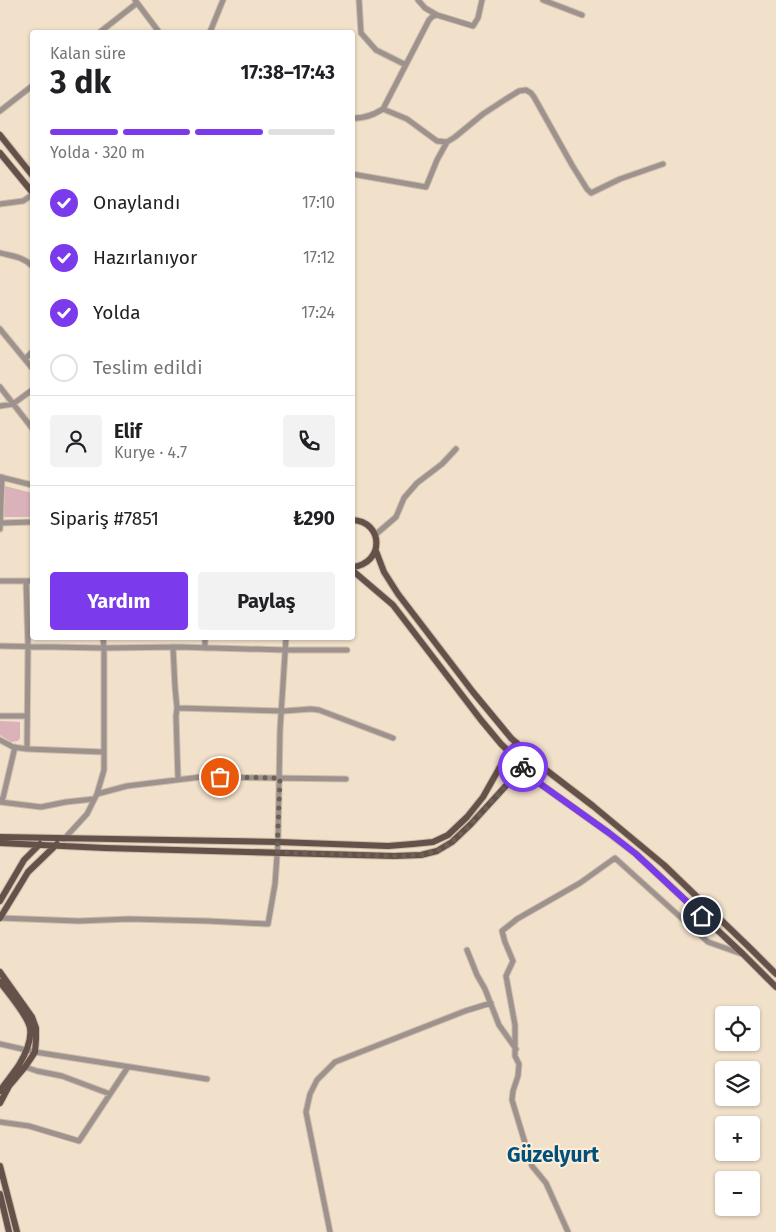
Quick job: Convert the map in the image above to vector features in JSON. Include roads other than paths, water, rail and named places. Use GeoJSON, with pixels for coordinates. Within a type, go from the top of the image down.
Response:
{"type":"FeatureCollection","features":[{"type":"Feature","properties":{"kind":"main road"},"geometry":{"type":"LineString","coordinates":[[0,135],[30,172]]}},
{"type":"Feature","properties":{"kind":"main road"},"geometry":{"type":"LineString","coordinates":[[0,154],[30,192]]}},
{"type":"Feature","properties":{"kind":"main road"},"geometry":{"type":"LineString","coordinates":[[355,520],[365,523],[371,528],[377,543],[376,551],[372,558],[355,568]]}},
{"type":"Feature","properties":{"kind":"main road"},"geometry":{"type":"LineString","coordinates":[[376,551],[384,572],[398,594],[473,692],[517,744],[664,865],[776,974]]}},
{"type":"Feature","properties":{"kind":"main road"},"geometry":{"type":"LineString","coordinates":[[355,572],[393,605],[481,720],[501,744],[524,766],[532,778],[636,854],[776,987]]}},
{"type":"Feature","properties":{"kind":"main road"},"geometry":{"type":"LineString","coordinates":[[0,837],[388,846],[433,842],[448,835],[467,817],[483,797],[508,751],[517,744]]}},
{"type":"Feature","properties":{"kind":"main road"},"geometry":{"type":"LineString","coordinates":[[0,843],[394,856],[421,855],[437,851],[452,842],[471,824],[531,757]]}},
{"type":"Feature","properties":{"kind":"main road"},"geometry":{"type":"LineString","coordinates":[[0,901],[24,860],[39,844],[50,838]]}},
{"type":"Feature","properties":{"kind":"main road"},"geometry":{"type":"LineString","coordinates":[[0,918],[28,872],[64,839]]}},
{"type":"Feature","properties":{"kind":"main road"},"geometry":{"type":"LineString","coordinates":[[0,972],[32,1017],[36,1028],[34,1052],[25,1067],[9,1086],[0,1103]]}},
{"type":"Feature","properties":{"kind":"main road"},"geometry":{"type":"LineString","coordinates":[[0,982],[28,1023],[30,1030],[26,1051],[19,1066],[0,1091]]}},
{"type":"Feature","properties":{"kind":"main road"},"geometry":{"type":"LineString","coordinates":[[0,1166],[17,1232]]}},
{"type":"Feature","properties":{"kind":"main road"},"geometry":{"type":"LineString","coordinates":[[0,1194],[9,1232]]}},
{"type":"Feature","properties":{"kind":"street"},"geometry":{"type":"LineString","coordinates":[[211,30],[223,0]]}},
{"type":"Feature","properties":{"kind":"street"},"geometry":{"type":"LineString","coordinates":[[358,0],[361,33],[376,50],[406,65]]}},
{"type":"Feature","properties":{"kind":"street"},"geometry":{"type":"LineString","coordinates":[[418,0],[425,8],[437,15],[473,26],[478,18],[482,0]]}},
{"type":"Feature","properties":{"kind":"street"},"geometry":{"type":"LineString","coordinates":[[543,0],[582,14]]}},
{"type":"Feature","properties":{"kind":"street"},"geometry":{"type":"LineString","coordinates":[[102,30],[136,2],[157,30]]}},
{"type":"Feature","properties":{"kind":"street"},"geometry":{"type":"LineString","coordinates":[[355,118],[373,115],[383,109],[429,20],[437,15]]}},
{"type":"Feature","properties":{"kind":"street"},"geometry":{"type":"LineString","coordinates":[[0,111],[30,88]]}},
{"type":"Feature","properties":{"kind":"street"},"geometry":{"type":"LineString","coordinates":[[355,175],[426,187],[447,142],[456,137],[483,114],[519,91],[526,90],[534,97],[572,165],[591,193],[620,179],[663,164]]}},
{"type":"Feature","properties":{"kind":"street"},"geometry":{"type":"LineString","coordinates":[[383,109],[407,119],[437,140],[447,142]]}},
{"type":"Feature","properties":{"kind":"street"},"geometry":{"type":"LineString","coordinates":[[0,204],[23,201],[30,196]]}},
{"type":"Feature","properties":{"kind":"street"},"geometry":{"type":"LineString","coordinates":[[0,253],[17,257],[30,264]]}},
{"type":"Feature","properties":{"kind":"street"},"geometry":{"type":"LineString","coordinates":[[0,329],[30,365]]}},
{"type":"Feature","properties":{"kind":"street"},"geometry":{"type":"LineString","coordinates":[[25,359],[30,354]]}},
{"type":"Feature","properties":{"kind":"street"},"geometry":{"type":"LineString","coordinates":[[0,388],[30,425]]}},
{"type":"Feature","properties":{"kind":"street"},"geometry":{"type":"LineString","coordinates":[[0,406],[13,404],[30,391]]}},
{"type":"Feature","properties":{"kind":"street"},"geometry":{"type":"LineString","coordinates":[[375,536],[396,517],[404,498],[417,483],[442,464],[456,449]]}},
{"type":"Feature","properties":{"kind":"street"},"geometry":{"type":"LineString","coordinates":[[0,529],[1,477],[30,484]]}},
{"type":"Feature","properties":{"kind":"street"},"geometry":{"type":"LineString","coordinates":[[0,523],[30,522]]}},
{"type":"Feature","properties":{"kind":"street"},"geometry":{"type":"LineString","coordinates":[[0,580],[30,581]]}},
{"type":"Feature","properties":{"kind":"street"},"geometry":{"type":"LineString","coordinates":[[26,581],[28,646],[27,749]]}},
{"type":"Feature","properties":{"kind":"street"},"geometry":{"type":"LineString","coordinates":[[64,839],[87,814],[96,796],[104,770],[103,640]]}},
{"type":"Feature","properties":{"kind":"street"},"geometry":{"type":"LineString","coordinates":[[205,640],[205,648]]}},
{"type":"Feature","properties":{"kind":"street"},"geometry":{"type":"LineString","coordinates":[[0,918],[80,921],[129,918],[268,924],[275,884],[278,842],[286,640]]}},
{"type":"Feature","properties":{"kind":"street"},"geometry":{"type":"LineString","coordinates":[[0,646],[347,650]]}},
{"type":"Feature","properties":{"kind":"street"},"geometry":{"type":"LineString","coordinates":[[173,647],[174,686],[177,708],[178,779]]}},
{"type":"Feature","properties":{"kind":"street"},"geometry":{"type":"LineString","coordinates":[[177,708],[282,711],[319,710],[393,738]]}},
{"type":"Feature","properties":{"kind":"street"},"geometry":{"type":"LineString","coordinates":[[0,716],[26,716]]}},
{"type":"Feature","properties":{"kind":"street"},"geometry":{"type":"LineString","coordinates":[[0,740],[15,747],[27,749],[104,752]]}},
{"type":"Feature","properties":{"kind":"street"},"geometry":{"type":"LineString","coordinates":[[15,747],[3,798],[0,801],[40,807],[96,796],[127,786],[178,779],[200,777],[346,779]]}},
{"type":"Feature","properties":{"kind":"street"},"geometry":{"type":"LineString","coordinates":[[568,1232],[546,1183],[532,1166],[512,1100],[519,1064],[515,1056],[515,1025],[506,976],[513,961],[502,930],[580,883],[615,858],[708,942],[743,954]]}},
{"type":"Feature","properties":{"kind":"street"},"geometry":{"type":"LineString","coordinates":[[467,950],[499,1025],[516,1049]]}},
{"type":"Feature","properties":{"kind":"street"},"geometry":{"type":"LineString","coordinates":[[330,1232],[306,1112],[310,1094],[317,1080],[335,1062],[465,1011],[491,1003]]}},
{"type":"Feature","properties":{"kind":"street"},"geometry":{"type":"LineString","coordinates":[[0,1044],[26,1051],[207,1079]]}},
{"type":"Feature","properties":{"kind":"street"},"geometry":{"type":"LineString","coordinates":[[25,1067],[62,1076],[110,1094]]}},
{"type":"Feature","properties":{"kind":"street"},"geometry":{"type":"LineString","coordinates":[[0,1122],[29,1126],[79,1141],[128,1067]]}},
{"type":"Feature","properties":{"kind":"district","name":"Güzelyurt"},"geometry":{"type":"Point","coordinates":[553,1155]}}]}
